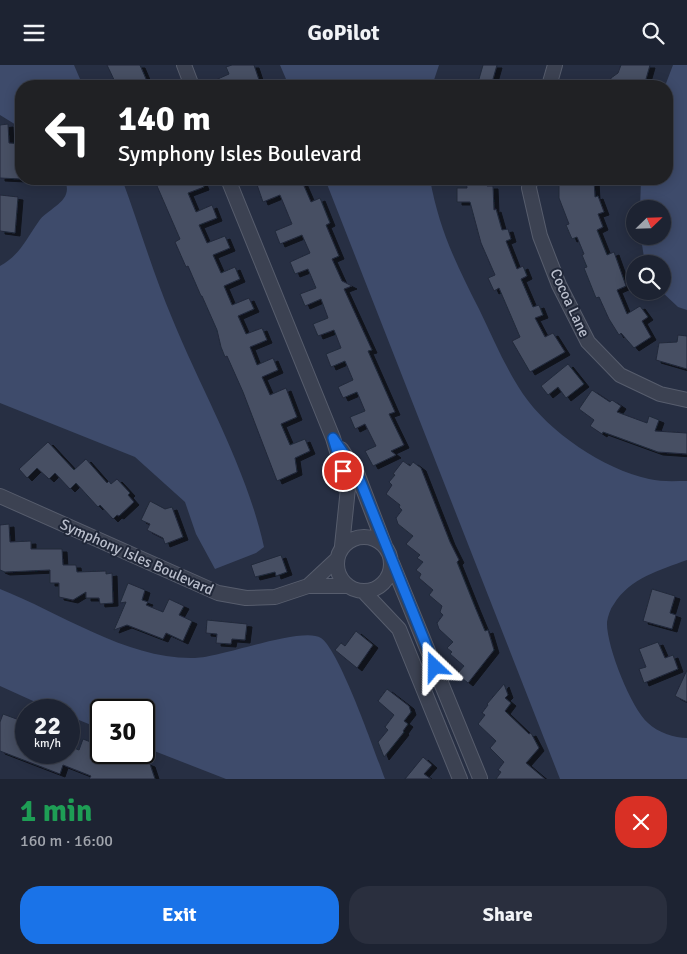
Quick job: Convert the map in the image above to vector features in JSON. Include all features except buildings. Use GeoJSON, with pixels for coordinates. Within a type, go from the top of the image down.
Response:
{"type":"FeatureCollection","features":[{"type":"Feature","properties":{"kind":"street"},"geometry":{"type":"LineString","coordinates":[[184,65],[190,80]]}},
{"type":"Feature","properties":{"kind":"street"},"geometry":{"type":"LineString","coordinates":[[551,80],[555,65]]}},
{"type":"Feature","properties":{"kind":"street"},"geometry":{"type":"LineString","coordinates":[[230,185],[333,438],[348,488],[338,574],[347,586]]}},
{"type":"Feature","properties":{"kind":"street","name":"Cocoa Lane"},"geometry":{"type":"LineString","coordinates":[[529,185],[540,236],[559,285],[588,342],[620,375],[660,394],[687,400]]}},
{"type":"Feature","properties":{"kind":"street"},"geometry":{"type":"LineString","coordinates":[[333,438],[357,473],[480,778]]}},
{"type":"Feature","properties":{"kind":"street","name":"Symphony Isles Boulevard"},"geometry":{"type":"LineString","coordinates":[[0,496],[218,593],[246,599],[276,597],[308,586],[347,586],[364,592],[399,629],[460,779]]}},
{"type":"Feature","properties":{"kind":"street","name":"Symphony Isles Boulevard"},"geometry":{"type":"LineString","coordinates":[[308,586],[352,539],[361,537],[378,540],[385,546]]}},
{"type":"Feature","properties":{"kind":"street"},"geometry":{"type":"LineString","coordinates":[[364,592],[381,586],[390,572],[392,563]]}},
{"type":"Feature","properties":{"kind":"street"},"geometry":{"type":"LineString","coordinates":[[465,779],[474,775],[480,778]]}},
{"type":"Feature","properties":{"kind":"water"},"geometry":{"type":"Polygon","coordinates":[[[0,65],[74,65],[80,80],[15,80],[15,124],[0,115],[0,65]]]}},
{"type":"Feature","properties":{"kind":"water"},"geometry":{"type":"Polygon","coordinates":[[[280,65],[439,65],[434,80],[286,80],[280,65]]]}},
{"type":"Feature","properties":{"kind":"water"},"geometry":{"type":"Polygon","coordinates":[[[673,65],[687,65],[687,310],[678,307],[671,300],[671,255],[644,255],[642,245],[671,245],[671,200],[640,200],[641,185],[673,185],[673,80],[667,80],[673,65]]]}},
{"type":"Feature","properties":{"kind":"water"},"geometry":{"type":"Polygon","coordinates":[[[66,185],[124,185],[165,301],[223,431],[246,488],[264,547],[256,553],[215,569],[196,534],[185,502],[135,457],[0,403],[0,266],[18,251],[43,216],[64,199],[66,185]]]}},
{"type":"Feature","properties":{"kind":"water"},"geometry":{"type":"Polygon","coordinates":[[[327,185],[431,185],[443,230],[456,261],[505,363],[523,394],[534,408],[547,422],[578,447],[614,467],[654,480],[687,481],[687,560],[666,567],[637,581],[621,595],[609,613],[607,622],[615,660],[627,691],[641,715],[648,723],[661,732],[687,738],[687,779],[560,779],[327,185]]]}},
{"type":"Feature","properties":{"kind":"water"},"geometry":{"type":"Polygon","coordinates":[[[0,589],[120,643],[170,657],[207,657],[279,639],[311,635],[321,638],[338,662],[385,779],[226,779],[155,751],[155,699],[90,699],[90,725],[80,720],[80,699],[29,699],[0,686],[0,589]]]}},
{"type":"Feature","properties":{"kind":"route"},"geometry":{"type":"LineString","coordinates":[[343,471],[333,438],[357,473],[435,667]]}}]}
